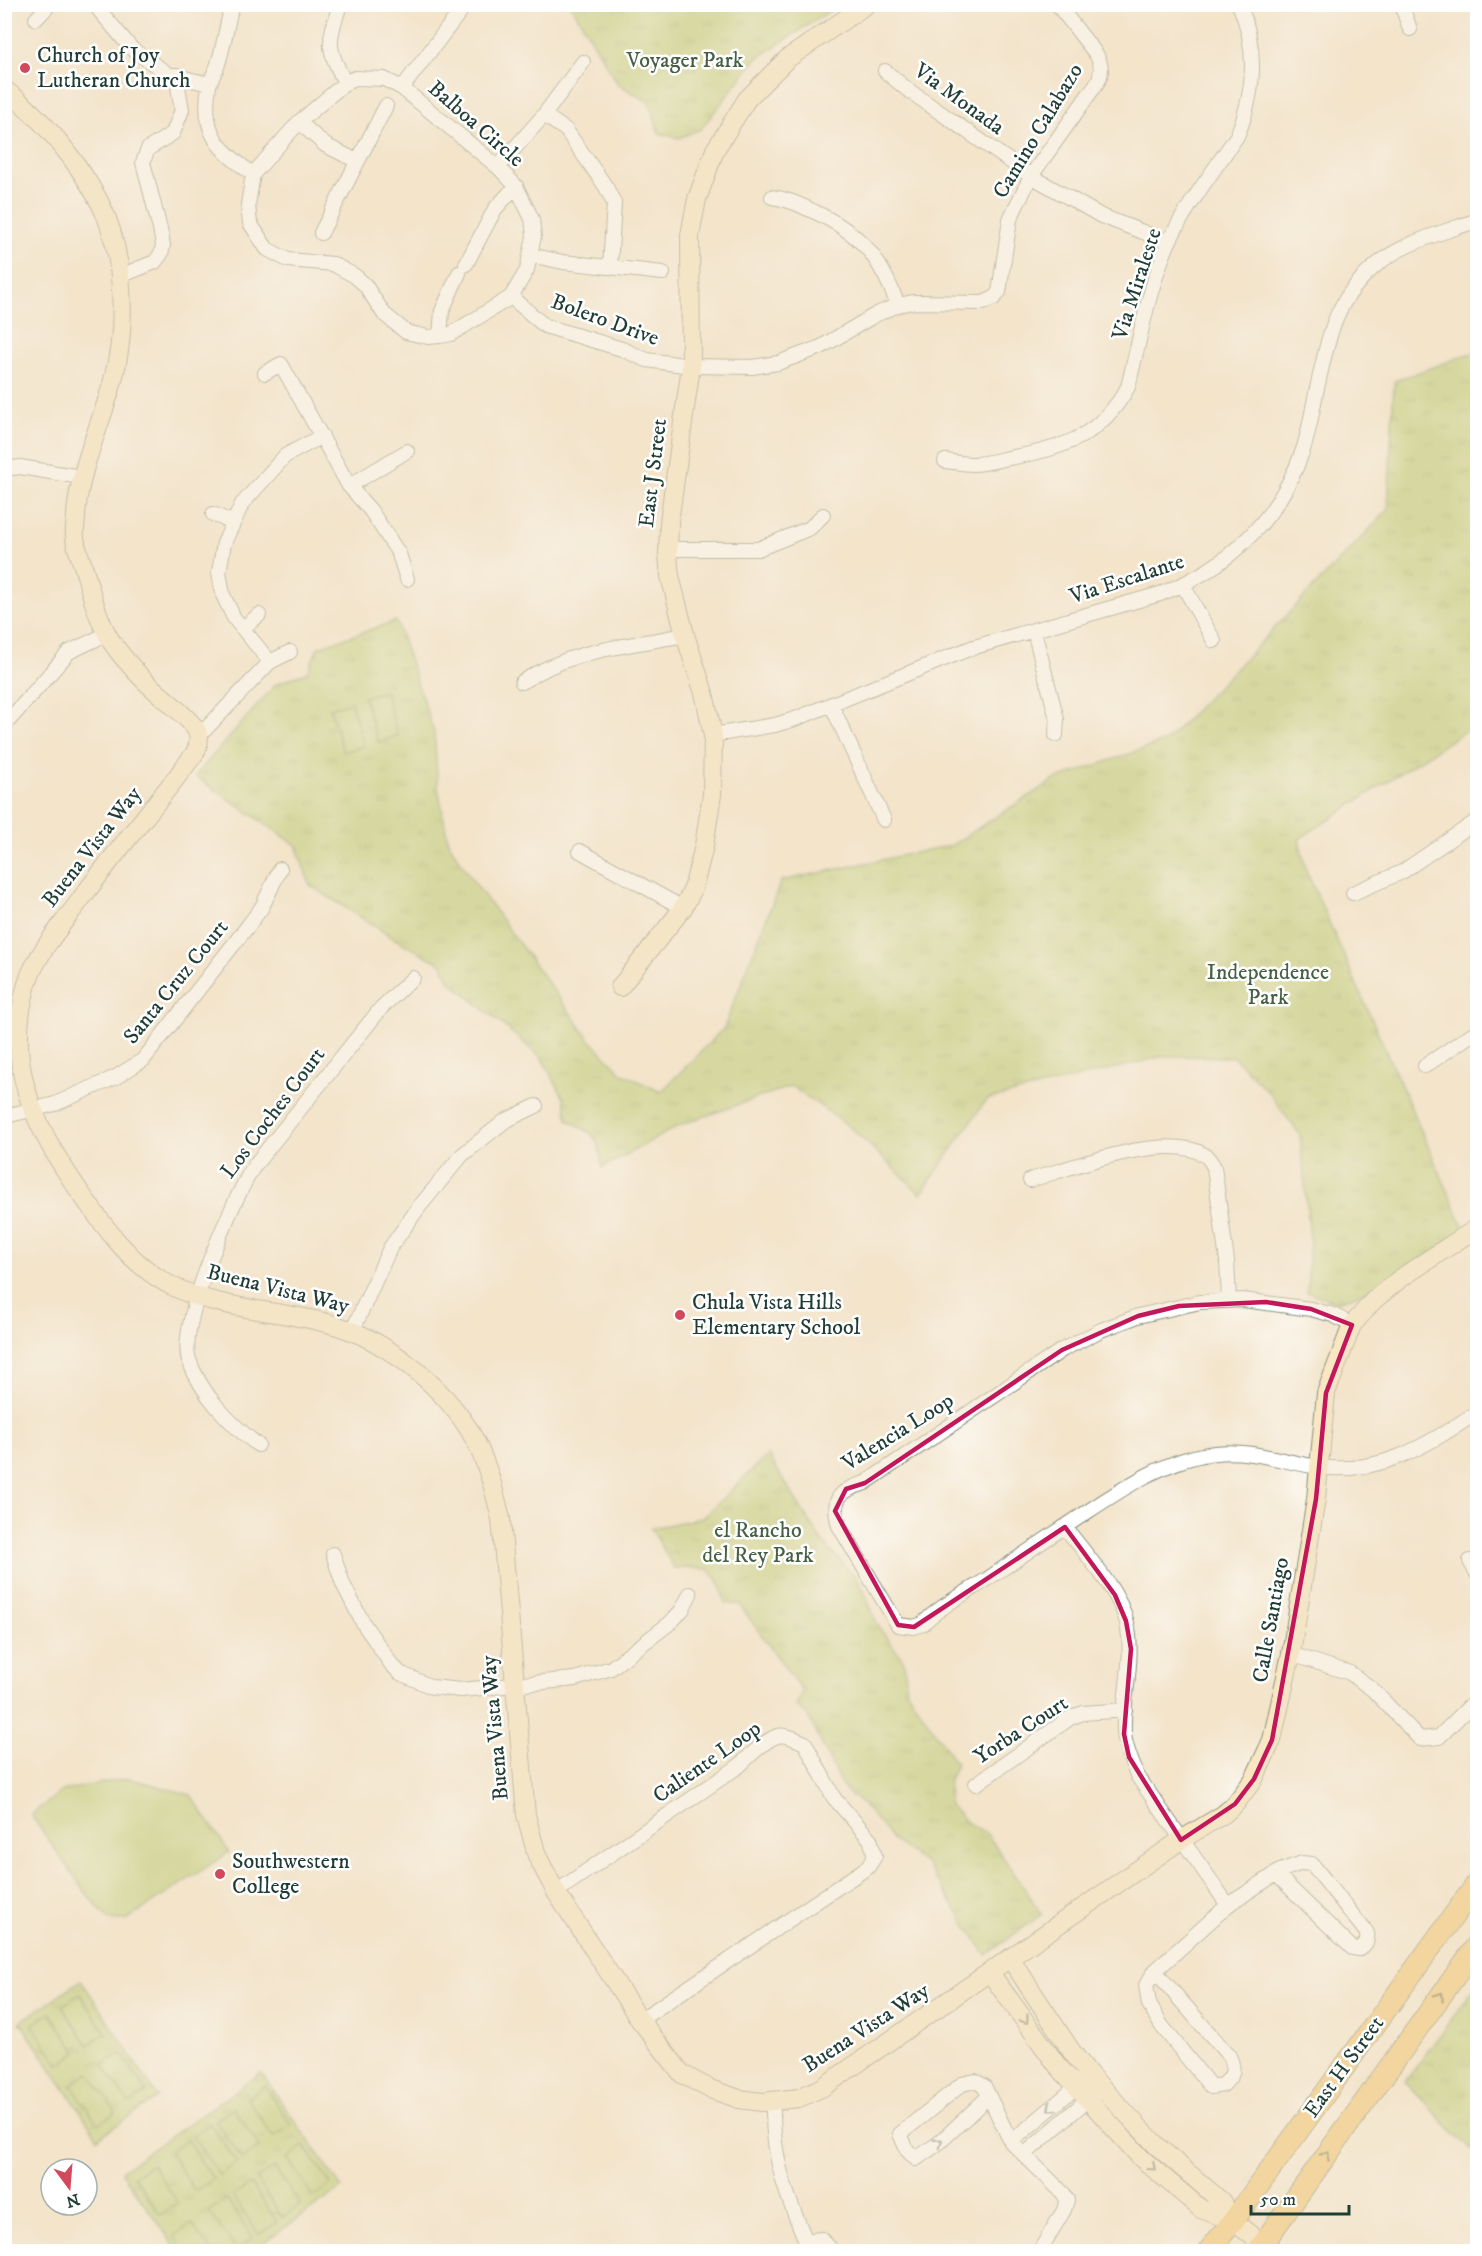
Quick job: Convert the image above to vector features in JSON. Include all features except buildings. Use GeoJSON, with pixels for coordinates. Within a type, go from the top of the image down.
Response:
{"type":"FeatureCollection","features":[{"type":"Feature","properties":{"kind":"main road","name":"East H Street"},"geometry":{"type":"LineString","coordinates":[[1208,2252],[1233,2221],[1478,1882]]}},
{"type":"Feature","properties":{"kind":"main road","name":"East H Street"},"geometry":{"type":"LineString","coordinates":[[1264,2249],[1478,1944]]}},
{"type":"Feature","properties":{"kind":"street"},"geometry":{"type":"LineString","coordinates":[[36,19],[50,4]]}},
{"type":"Feature","properties":{"kind":"street"},"geometry":{"type":"LineString","coordinates":[[94,4],[132,50],[168,74],[209,84]]}},
{"type":"Feature","properties":{"kind":"street"},"geometry":{"type":"LineString","coordinates":[[232,4],[218,66],[209,84],[208,127],[212,138],[232,160],[253,174],[299,122],[345,82],[333,57],[329,41],[339,4]]}},
{"type":"Feature","properties":{"kind":"street"},"geometry":{"type":"LineString","coordinates":[[402,88],[465,4]]}},
{"type":"Feature","properties":{"kind":"street","name":"East J Street"},"geometry":{"type":"LineString","coordinates":[[620,987],[683,908],[693,889],[704,846],[712,794],[713,735],[704,693],[685,635],[670,576],[668,549],[669,522],[691,366],[690,235],[697,199],[715,150],[747,99],[787,59],[867,4]]}},
{"type":"Feature","properties":{"kind":"street","name":"Camino Calabazo"},"geometry":{"type":"LineString","coordinates":[[691,366],[752,367],[778,363],[821,347],[875,315],[898,305],[913,302],[983,303],[994,298],[999,292],[1010,219],[1031,176],[1097,83],[1101,72],[1100,60],[1057,4]]}},
{"type":"Feature","properties":{"kind":"street","name":"Via Miraleste"},"geometry":{"type":"LineString","coordinates":[[945,461],[974,464],[1042,452],[1081,437],[1114,410],[1128,387],[1149,304],[1169,242],[1237,136],[1244,119],[1249,102],[1253,68],[1248,32],[1239,4]]}},
{"type":"Feature","properties":{"kind":"street"},"geometry":{"type":"LineString","coordinates":[[1401,4],[1410,29]]}},
{"type":"Feature","properties":{"kind":"street"},"geometry":{"type":"LineString","coordinates":[[498,167],[544,115],[583,62]]}},
{"type":"Feature","properties":{"kind":"street","name":"Via Monada"},"geometry":{"type":"LineString","coordinates":[[885,71],[1031,176],[1101,216],[1169,242]]}},
{"type":"Feature","properties":{"kind":"street"},"geometry":{"type":"LineString","coordinates":[[120,276],[155,262],[161,254],[163,245],[160,229],[143,162],[148,149],[173,133],[182,110],[176,75]]}},
{"type":"Feature","properties":{"kind":"street","name":"Balboa Circle"},"geometry":{"type":"LineString","coordinates":[[253,174],[248,205],[250,223],[267,249],[288,260],[333,264],[360,280],[384,314],[406,332],[428,337],[451,334],[511,297],[527,270],[534,236],[532,219],[516,186],[498,167],[402,88],[384,79],[355,78],[345,82]]}},
{"type":"Feature","properties":{"kind":"street"},"geometry":{"type":"LineString","coordinates":[[4,89],[23,103],[67,152],[100,204],[110,230],[120,276],[122,321],[113,379],[77,490],[75,537],[96,610],[106,634],[140,676],[187,719],[199,736],[270,662],[290,652]]}},
{"type":"Feature","properties":{"kind":"street"},"geometry":{"type":"LineString","coordinates":[[321,233],[386,106]]}},
{"type":"Feature","properties":{"kind":"street"},"geometry":{"type":"LineString","coordinates":[[544,115],[566,130],[606,187],[614,203],[610,267]]}},
{"type":"Feature","properties":{"kind":"street"},"geometry":{"type":"LineString","coordinates":[[299,122],[325,145],[357,161]]}},
{"type":"Feature","properties":{"kind":"street"},"geometry":{"type":"LineString","coordinates":[[440,336],[442,311],[462,268],[495,209],[516,186]]}},
{"type":"Feature","properties":{"kind":"street"},"geometry":{"type":"LineString","coordinates":[[772,197],[788,200],[839,224],[856,236],[881,267],[898,305]]}},
{"type":"Feature","properties":{"kind":"street","name":"Via Escalante"},"geometry":{"type":"LineString","coordinates":[[713,735],[775,725],[972,648],[1160,594],[1183,585],[1216,566],[1246,542],[1276,505],[1289,484],[1304,448],[1328,336],[1336,316],[1351,291],[1374,267],[1402,248],[1478,220]]}},
{"type":"Feature","properties":{"kind":"street"},"geometry":{"type":"LineString","coordinates":[[530,255],[563,262],[663,273]]}},
{"type":"Feature","properties":{"kind":"street","name":"Bolero Drive"},"geometry":{"type":"LineString","coordinates":[[511,297],[545,326],[622,349],[647,360],[691,366]]}},
{"type":"Feature","properties":{"kind":"street"},"geometry":{"type":"LineString","coordinates":[[265,374],[281,364],[349,486],[371,511],[399,554],[407,579]]}},
{"type":"Feature","properties":{"kind":"street"},"geometry":{"type":"LineString","coordinates":[[270,662],[234,618],[223,596],[219,572],[224,543],[242,504],[285,456],[322,436]]}},
{"type":"Feature","properties":{"kind":"street"},"geometry":{"type":"LineString","coordinates":[[349,486],[407,451]]}},
{"type":"Feature","properties":{"kind":"street"},"geometry":{"type":"LineString","coordinates":[[4,469],[21,467],[81,477]]}},
{"type":"Feature","properties":{"kind":"street"},"geometry":{"type":"LineString","coordinates":[[213,514],[233,524]]}},
{"type":"Feature","properties":{"kind":"street"},"geometry":{"type":"LineString","coordinates":[[668,549],[758,549],[810,528],[823,515]]}},
{"type":"Feature","properties":{"kind":"street"},"geometry":{"type":"LineString","coordinates":[[1183,585],[1214,641]]}},
{"type":"Feature","properties":{"kind":"street"},"geometry":{"type":"LineString","coordinates":[[243,628],[260,615]]}},
{"type":"Feature","properties":{"kind":"street"},"geometry":{"type":"LineString","coordinates":[[1034,631],[1057,719],[1056,735]]}},
{"type":"Feature","properties":{"kind":"street"},"geometry":{"type":"LineString","coordinates":[[4,726],[69,652],[106,634]]}},
{"type":"Feature","properties":{"kind":"street"},"geometry":{"type":"LineString","coordinates":[[522,682],[538,671],[574,656],[685,635]]}},
{"type":"Feature","properties":{"kind":"street"},"geometry":{"type":"LineString","coordinates":[[831,704],[884,820]]}},
{"type":"Feature","properties":{"kind":"street","name":"Buena Vista Way"},"geometry":{"type":"LineString","coordinates":[[199,736],[199,746],[195,753],[45,945],[30,975],[18,1008],[15,1047],[19,1080],[30,1110],[58,1162],[98,1219],[128,1254],[149,1272],[169,1284],[198,1296],[236,1307],[331,1324],[352,1332],[393,1355],[425,1379],[469,1430],[492,1479],[501,1519],[526,1815],[537,1856],[556,1892],[640,2020],[682,2074],[710,2089],[740,2099],[773,2102],[799,2098],[823,2087],[1010,1958]]}},
{"type":"Feature","properties":{"kind":"street"},"geometry":{"type":"LineString","coordinates":[[1353,893],[1402,872],[1478,820]]}},
{"type":"Feature","properties":{"kind":"street"},"geometry":{"type":"LineString","coordinates":[[580,851],[683,908]]}},
{"type":"Feature","properties":{"kind":"street","name":"Santa Cruz Court"},"geometry":{"type":"LineString","coordinates":[[10,1115],[55,1104],[111,1080],[143,1060],[262,907],[280,869]]}},
{"type":"Feature","properties":{"kind":"street","name":"Los Coches Court"},"geometry":{"type":"LineString","coordinates":[[258,1445],[238,1430],[221,1412],[197,1376],[189,1359],[186,1339],[198,1296],[233,1204],[254,1166],[382,1007],[413,978]]}},
{"type":"Feature","properties":{"kind":"street"},"geometry":{"type":"LineString","coordinates":[[1425,1066],[1478,1030]]}},
{"type":"Feature","properties":{"kind":"street"},"geometry":{"type":"LineString","coordinates":[[352,1332],[390,1248],[419,1207],[469,1149],[505,1122],[536,1106]]}},
{"type":"Feature","properties":{"kind":"street"},"geometry":{"type":"LineString","coordinates":[[1030,1180],[1130,1150],[1191,1149],[1208,1157],[1214,1167],[1227,1261],[1228,1300]]}},
{"type":"Feature","properties":{"kind":"street","name":"Calle Santiago"},"geometry":{"type":"LineString","coordinates":[[1010,1958],[1181,1840],[1224,1814],[1254,1779],[1272,1740],[1291,1654],[1316,1499],[1326,1393],[1352,1325],[1374,1300],[1401,1278],[1478,1227]]}},
{"type":"Feature","properties":{"kind":"street","name":"Valencia Loop"},"geometry":{"type":"LineString","coordinates":[[1352,1325],[1333,1315],[1311,1309],[1266,1302],[1228,1300],[1179,1306],[1138,1316],[1062,1350],[865,1483],[846,1489],[837,1500],[835,1511],[839,1526],[898,1625],[914,1627],[923,1624],[1123,1489],[1169,1465],[1195,1456],[1221,1452],[1254,1453],[1318,1467],[1343,1468],[1374,1465],[1422,1448],[1478,1412]]}},
{"type":"Feature","properties":{"kind":"street"},"geometry":{"type":"LineString","coordinates":[[1065,1527],[1115,1595],[1126,1621],[1131,1649],[1124,1734],[1138,1777],[1228,1905]]}},
{"type":"Feature","properties":{"kind":"street"},"geometry":{"type":"LineString","coordinates":[[333,1554],[343,1584],[363,1623],[390,1664],[400,1672],[432,1687],[461,1690],[575,1679],[611,1668],[670,1623],[682,1610],[690,1594]]}},
{"type":"Feature","properties":{"kind":"street"},"geometry":{"type":"LineString","coordinates":[[1470,1562],[1478,1575]]}},
{"type":"Feature","properties":{"kind":"street"},"geometry":{"type":"LineString","coordinates":[[1291,1654],[1350,1673],[1372,1689],[1420,1739],[1440,1737],[1478,1698]]}},
{"type":"Feature","properties":{"kind":"street","name":"Yorba Court"},"geometry":{"type":"LineString","coordinates":[[976,1784],[1070,1718],[1083,1713],[1125,1710]]}},
{"type":"Feature","properties":{"kind":"street","name":"Caliente Loop"},"geometry":{"type":"LineString","coordinates":[[556,1892],[739,1766],[757,1749],[778,1736],[806,1743],[834,1798],[870,1839],[874,1856],[868,1867],[640,2020]]}},
{"type":"Feature","properties":{"kind":"street"},"geometry":{"type":"LineString","coordinates":[[1155,1971],[1228,2056],[1234,2067],[1229,2079],[1223,2085],[1210,2087],[1161,2025],[1149,2004],[1146,1985],[1155,1971],[1228,1905],[1276,1874],[1302,1863],[1312,1864],[1367,1933],[1365,1945],[1360,1949],[1352,1947],[1276,1874]]}},
{"type":"Feature","properties":{"kind":"street"},"geometry":{"type":"LineString","coordinates":[[1010,1958],[1072,2052],[1096,2081],[1157,2145],[1221,2201],[1233,2221],[1264,2249]]}},
{"type":"Feature","properties":{"kind":"street"},"geometry":{"type":"LineString","coordinates":[[990,1973],[1057,2065],[1142,2158],[1201,2209],[1233,2221]]}},
{"type":"Feature","properties":{"kind":"street"},"geometry":{"type":"LineString","coordinates":[[988,2097],[948,2135],[916,2159],[907,2150],[900,2134],[962,2084],[975,2081],[984,2086],[1011,2142],[1063,2193],[1067,2200],[1064,2210],[1039,2252]]}},
{"type":"Feature","properties":{"kind":"street"},"geometry":{"type":"LineString","coordinates":[[1011,2142],[1096,2081]]}},
{"type":"Feature","properties":{"kind":"street"},"geometry":{"type":"LineString","coordinates":[[1024,2155],[1081,2093]]}},
{"type":"Feature","properties":{"kind":"street"},"geometry":{"type":"LineString","coordinates":[[773,2102],[772,2124],[778,2165],[788,2201],[808,2246],[822,2239],[832,2252]]}},
{"type":"Feature","properties":{"kind":"highlighted area"},"geometry":{"type":"Polygon","coordinates":[[[1266,1302],[1311,1309],[1352,1325],[1326,1393],[1316,1499],[1272,1740],[1254,1779],[1235,1804],[1181,1840],[1129,1757],[1124,1734],[1131,1649],[1126,1621],[1115,1595],[1065,1527],[914,1627],[898,1625],[835,1511],[846,1489],[865,1483],[1062,1350],[1138,1316],[1179,1306],[1266,1302]]]}},
{"type":"Feature","properties":{"kind":"green space","name":"Voyager Park"},"geometry":{"type":"Polygon","coordinates":[[[571,5],[839,5],[757,58],[701,129],[679,138],[659,133],[649,102],[618,84],[571,5]]]}},
{"type":"Feature","properties":{"kind":"green space","name":"Independence Park"},"geometry":{"type":"Polygon","coordinates":[[[1477,351],[1477,723],[1299,839],[1306,870],[1465,1230],[1388,1282],[1338,1302],[1307,1292],[1310,1240],[1300,1135],[1270,1094],[1234,1057],[1165,1056],[986,1100],[921,1194],[850,1127],[791,1086],[680,1125],[602,1168],[597,1142],[590,1133],[568,1120],[564,1098],[541,1057],[449,980],[442,964],[395,939],[310,885],[296,845],[195,776],[276,684],[308,672],[318,647],[396,621],[434,732],[438,787],[448,842],[471,878],[590,1040],[622,1073],[661,1092],[724,1028],[781,881],[952,845],[1054,780],[1166,741],[1388,510],[1394,381],[1477,351]]]}},
{"type":"Feature","properties":{"kind":"green space"},"geometry":{"type":"Polygon","coordinates":[[[385,691],[398,736],[378,742],[364,697],[385,691]]]}},
{"type":"Feature","properties":{"kind":"green space"},"geometry":{"type":"Polygon","coordinates":[[[351,702],[364,746],[343,752],[330,708],[351,702]]]}},
{"type":"Feature","properties":{"kind":"green space","name":"el Rancho del Rey Park"},"geometry":{"type":"Polygon","coordinates":[[[768,1455],[821,1540],[860,1582],[879,1628],[904,1661],[907,1691],[956,1763],[948,1783],[949,1805],[966,1822],[987,1834],[1042,1914],[986,1955],[927,1865],[893,1840],[866,1808],[843,1788],[808,1716],[796,1706],[802,1691],[739,1604],[725,1604],[720,1583],[708,1569],[674,1568],[651,1528],[702,1518],[768,1455]]]}},
{"type":"Feature","properties":{"kind":"green space"},"geometry":{"type":"Polygon","coordinates":[[[128,1778],[191,1795],[229,1852],[127,1920],[110,1920],[92,1901],[31,1815],[62,1791],[128,1778]]]}},
{"type":"Feature","properties":{"kind":"green space"},"geometry":{"type":"Polygon","coordinates":[[[81,1980],[158,2097],[98,2138],[20,2022],[81,1980]]]}},
{"type":"Feature","properties":{"kind":"green space"},"geometry":{"type":"Polygon","coordinates":[[[1477,1985],[1477,2156],[1405,2082],[1477,1985]]]}},
{"type":"Feature","properties":{"kind":"green space"},"geometry":{"type":"Polygon","coordinates":[[[80,1994],[106,2033],[88,2045],[62,2006],[80,1994]]]}},
{"type":"Feature","properties":{"kind":"green space"},"geometry":{"type":"Polygon","coordinates":[[[50,2013],[77,2052],[59,2064],[32,2025],[50,2013]]]}},
{"type":"Feature","properties":{"kind":"green space"},"geometry":{"type":"Polygon","coordinates":[[[121,2053],[147,2092],[129,2104],[103,2065],[121,2053]]]}},
{"type":"Feature","properties":{"kind":"green space"},"geometry":{"type":"Polygon","coordinates":[[[89,2073],[116,2112],[98,2124],[71,2085],[89,2073]]]}},
{"type":"Feature","properties":{"kind":"green space"},"geometry":{"type":"Polygon","coordinates":[[[261,2073],[342,2188],[251,2251],[178,2251],[121,2171],[261,2073]]]}},
{"type":"Feature","properties":{"kind":"green space"},"geometry":{"type":"Polygon","coordinates":[[[265,2086],[291,2125],[273,2137],[247,2098],[265,2086]]]}},
{"type":"Feature","properties":{"kind":"green space"},"geometry":{"type":"Polygon","coordinates":[[[233,2108],[260,2147],[242,2159],[215,2121],[233,2108]]]}},
{"type":"Feature","properties":{"kind":"green space"},"geometry":{"type":"Polygon","coordinates":[[[210,2124],[237,2162],[219,2175],[192,2136],[210,2124]]]}},
{"type":"Feature","properties":{"kind":"green space"},"geometry":{"type":"Polygon","coordinates":[[[187,2140],[213,2179],[195,2191],[169,2152],[187,2140]]]}},
{"type":"Feature","properties":{"kind":"green space"},"geometry":{"type":"Polygon","coordinates":[[[304,2146],[331,2184],[313,2197],[287,2158],[304,2146]]]}},
{"type":"Feature","properties":{"kind":"green space"},"geometry":{"type":"Polygon","coordinates":[[[152,2164],[178,2203],[160,2215],[134,2176],[152,2164]]]}},
{"type":"Feature","properties":{"kind":"green space"},"geometry":{"type":"Polygon","coordinates":[[[274,2167],[300,2205],[282,2217],[256,2179],[274,2167]]]}},
{"type":"Feature","properties":{"kind":"green space"},"geometry":{"type":"Polygon","coordinates":[[[251,2184],[277,2222],[259,2235],[233,2196],[251,2184]]]}},
{"type":"Feature","properties":{"kind":"green space"},"geometry":{"type":"Polygon","coordinates":[[[227,2199],[253,2238],[236,2250],[209,2211],[227,2199]]]}},
{"type":"Feature","properties":{"kind":"green space"},"geometry":{"type":"Polygon","coordinates":[[[192,2224],[211,2251],[184,2251],[174,2236],[192,2224]]]}},
{"type":"Feature","properties":{"kind":"place","name":"Church of Joy Lutheran Church"},"geometry":{"type":"Point","coordinates":[25,68]}},
{"type":"Feature","properties":{"kind":"place","name":"Chula Vista Hills Elementary School"},"geometry":{"type":"Point","coordinates":[680,1315]}},
{"type":"Feature","properties":{"kind":"place","name":"Southwestern College"},"geometry":{"type":"Point","coordinates":[220,1874]}}]}
